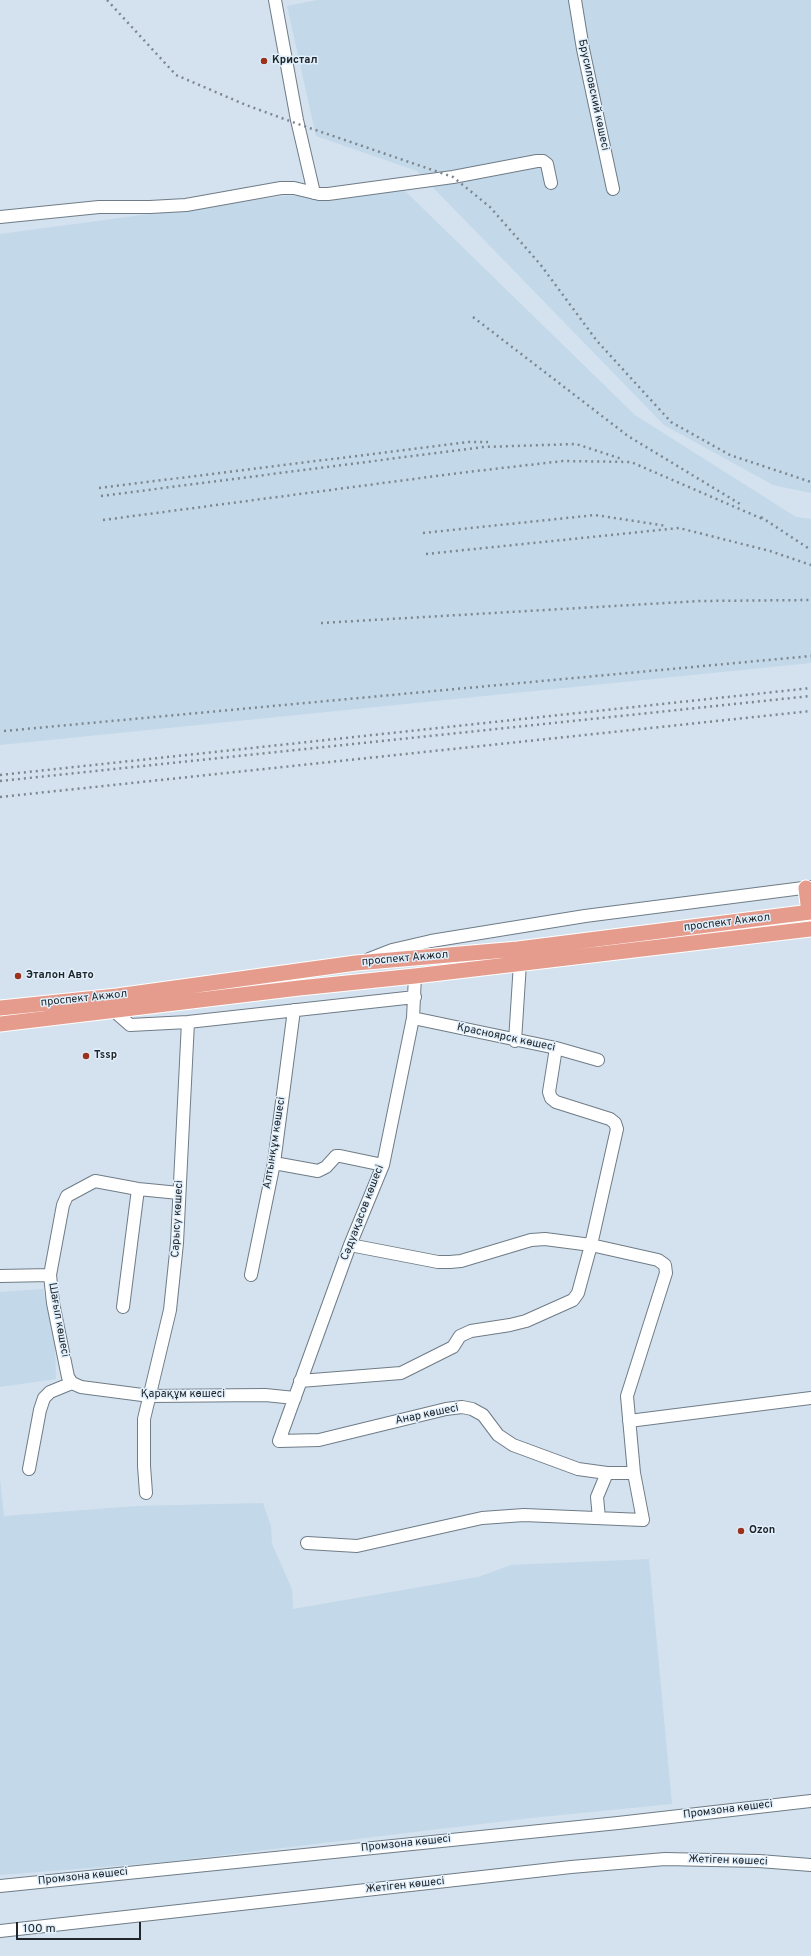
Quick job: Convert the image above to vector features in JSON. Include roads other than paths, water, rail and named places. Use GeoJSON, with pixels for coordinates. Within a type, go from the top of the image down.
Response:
{"type":"FeatureCollection","features":[{"type":"Feature","properties":{"kind":"main road"},"geometry":{"type":"LineString","coordinates":[[808,887],[810,912]]}},
{"type":"Feature","properties":{"kind":"main road","name":"проспект Акжол"},"geometry":{"type":"LineString","coordinates":[[0,1008],[117,996],[356,963],[518,948],[810,912]]}},
{"type":"Feature","properties":{"kind":"main road","name":"проспект Акжол"},"geometry":{"type":"LineString","coordinates":[[0,1024],[811,929]]}},
{"type":"Feature","properties":{"kind":"street"},"geometry":{"type":"LineString","coordinates":[[276,0],[297,120],[314,193]]}},
{"type":"Feature","properties":{"kind":"street","name":"Брусиловский көшесі"},"geometry":{"type":"LineString","coordinates":[[575,0],[583,49],[613,189]]}},
{"type":"Feature","properties":{"kind":"street"},"geometry":{"type":"LineString","coordinates":[[0,217],[99,206],[150,207],[186,205],[281,188],[294,188],[314,193],[328,194],[429,180],[537,161],[543,161],[547,164],[552,183]]}},
{"type":"Feature","properties":{"kind":"street"},"geometry":{"type":"LineString","coordinates":[[356,963],[392,950],[454,937],[585,916],[808,887]]}},
{"type":"Feature","properties":{"kind":"street"},"geometry":{"type":"LineString","coordinates":[[515,1041],[520,963]]}},
{"type":"Feature","properties":{"kind":"street","name":"Сәдуақасов көшесі"},"geometry":{"type":"LineString","coordinates":[[279,1441],[350,1245],[382,1165],[413,1018],[415,976]]}},
{"type":"Feature","properties":{"kind":"street"},"geometry":{"type":"LineString","coordinates":[[113,1010],[130,1025],[188,1022],[415,997]]}},
{"type":"Feature","properties":{"kind":"street","name":"Алтынқұм көшесі"},"geometry":{"type":"LineString","coordinates":[[251,1275],[274,1163],[294,1010]]}},
{"type":"Feature","properties":{"kind":"street","name":"Красноярск көшесі"},"geometry":{"type":"LineString","coordinates":[[413,1018],[515,1041],[556,1048],[598,1060]]}},
{"type":"Feature","properties":{"kind":"street","name":"Сарысу көшесі"},"geometry":{"type":"LineString","coordinates":[[146,1493],[144,1466],[144,1419],[170,1310],[177,1243],[188,1022]]}},
{"type":"Feature","properties":{"kind":"street"},"geometry":{"type":"LineString","coordinates":[[300,1381],[401,1373],[453,1347],[460,1336],[471,1330],[510,1325],[526,1321],[573,1300],[578,1292],[591,1245],[617,1129],[615,1123],[610,1119],[556,1102],[551,1098],[549,1092],[556,1048]]}},
{"type":"Feature","properties":{"kind":"street"},"geometry":{"type":"LineString","coordinates":[[274,1163],[318,1171],[326,1167],[336,1156],[340,1156],[382,1165]]}},
{"type":"Feature","properties":{"kind":"street","name":"Шағыл көшесі"},"geometry":{"type":"LineString","coordinates":[[72,1383],[68,1377],[53,1302],[50,1275],[63,1205],[67,1196],[95,1181],[138,1189],[179,1193]]}},
{"type":"Feature","properties":{"kind":"street"},"geometry":{"type":"LineString","coordinates":[[123,1307],[138,1189]]}},
{"type":"Feature","properties":{"kind":"street"},"geometry":{"type":"LineString","coordinates":[[307,1543],[357,1546],[482,1518],[524,1515],[643,1520],[634,1473],[627,1396],[666,1273],[665,1265],[658,1260],[591,1245],[545,1239],[530,1240],[461,1261],[438,1262],[350,1245]]}},
{"type":"Feature","properties":{"kind":"street"},"geometry":{"type":"LineString","coordinates":[[0,1276],[50,1275]]}},
{"type":"Feature","properties":{"kind":"street"},"geometry":{"type":"LineString","coordinates":[[29,1469],[40,1410],[44,1398],[50,1392],[72,1383]]}},
{"type":"Feature","properties":{"kind":"street","name":"Қарақұм көшесі"},"geometry":{"type":"LineString","coordinates":[[72,1383],[81,1388],[150,1396],[265,1395],[295,1398]]}},
{"type":"Feature","properties":{"kind":"street"},"geometry":{"type":"LineString","coordinates":[[629,1421],[811,1398]]}},
{"type":"Feature","properties":{"kind":"street","name":"Анар көшесі"},"geometry":{"type":"LineString","coordinates":[[279,1441],[319,1440],[462,1406],[482,1416],[498,1435],[512,1445],[578,1470],[607,1473],[634,1473]]}},
{"type":"Feature","properties":{"kind":"street"},"geometry":{"type":"LineString","coordinates":[[599,1518],[597,1497],[607,1473]]}},
{"type":"Feature","properties":{"kind":"street","name":"Промзона көшесі"},"geometry":{"type":"LineString","coordinates":[[0,1886],[618,1823],[811,1801]]}},
{"type":"Feature","properties":{"kind":"street","name":"Жетіген көшесі"},"geometry":{"type":"LineString","coordinates":[[0,1931],[556,1869],[665,1859],[759,1861],[811,1865]]}},
{"type":"Feature","properties":{"kind":"railway"},"geometry":{"type":"LineString","coordinates":[[107,0],[176,75],[246,105],[453,177],[490,207],[540,264],[597,341],[671,422],[730,455],[811,482]]}},
{"type":"Feature","properties":{"kind":"railway"},"geometry":{"type":"LineString","coordinates":[[473,317],[628,436],[740,504]]}},
{"type":"Feature","properties":{"kind":"railway"},"geometry":{"type":"LineString","coordinates":[[99,488],[469,442],[488,442]]}},
{"type":"Feature","properties":{"kind":"railway"},"geometry":{"type":"LineString","coordinates":[[101,496],[483,447],[576,444],[622,459]]}},
{"type":"Feature","properties":{"kind":"railway"},"geometry":{"type":"LineString","coordinates":[[103,520],[459,473],[563,461],[631,462],[765,520]]}},
{"type":"Feature","properties":{"kind":"railway"},"geometry":{"type":"LineString","coordinates":[[423,533],[595,515],[667,526]]}},
{"type":"Feature","properties":{"kind":"railway"},"geometry":{"type":"LineString","coordinates":[[761,517],[811,550]]}},
{"type":"Feature","properties":{"kind":"railway"},"geometry":{"type":"LineString","coordinates":[[426,554],[679,528],[770,551],[811,565]]}},
{"type":"Feature","properties":{"kind":"railway"},"geometry":{"type":"LineString","coordinates":[[321,623],[700,601],[811,600]]}},
{"type":"Feature","properties":{"kind":"railway"},"geometry":{"type":"LineString","coordinates":[[4,731],[811,656]]}},
{"type":"Feature","properties":{"kind":"railway"},"geometry":{"type":"LineString","coordinates":[[0,775],[811,688]]}},
{"type":"Feature","properties":{"kind":"railway"},"geometry":{"type":"LineString","coordinates":[[0,781],[811,696]]}},
{"type":"Feature","properties":{"kind":"railway"},"geometry":{"type":"LineString","coordinates":[[0,797],[811,711]]}},
{"type":"Feature","properties":{"kind":"place","name":"Кристал"},"geometry":{"type":"Point","coordinates":[264,61]}},
{"type":"Feature","properties":{"kind":"place","name":"Эталон Авто"},"geometry":{"type":"Point","coordinates":[18,976]}},
{"type":"Feature","properties":{"kind":"place","name":"Tssp"},"geometry":{"type":"Point","coordinates":[86,1056]}},
{"type":"Feature","properties":{"kind":"place","name":"Ozon"},"geometry":{"type":"Point","coordinates":[741,1531]}}]}
